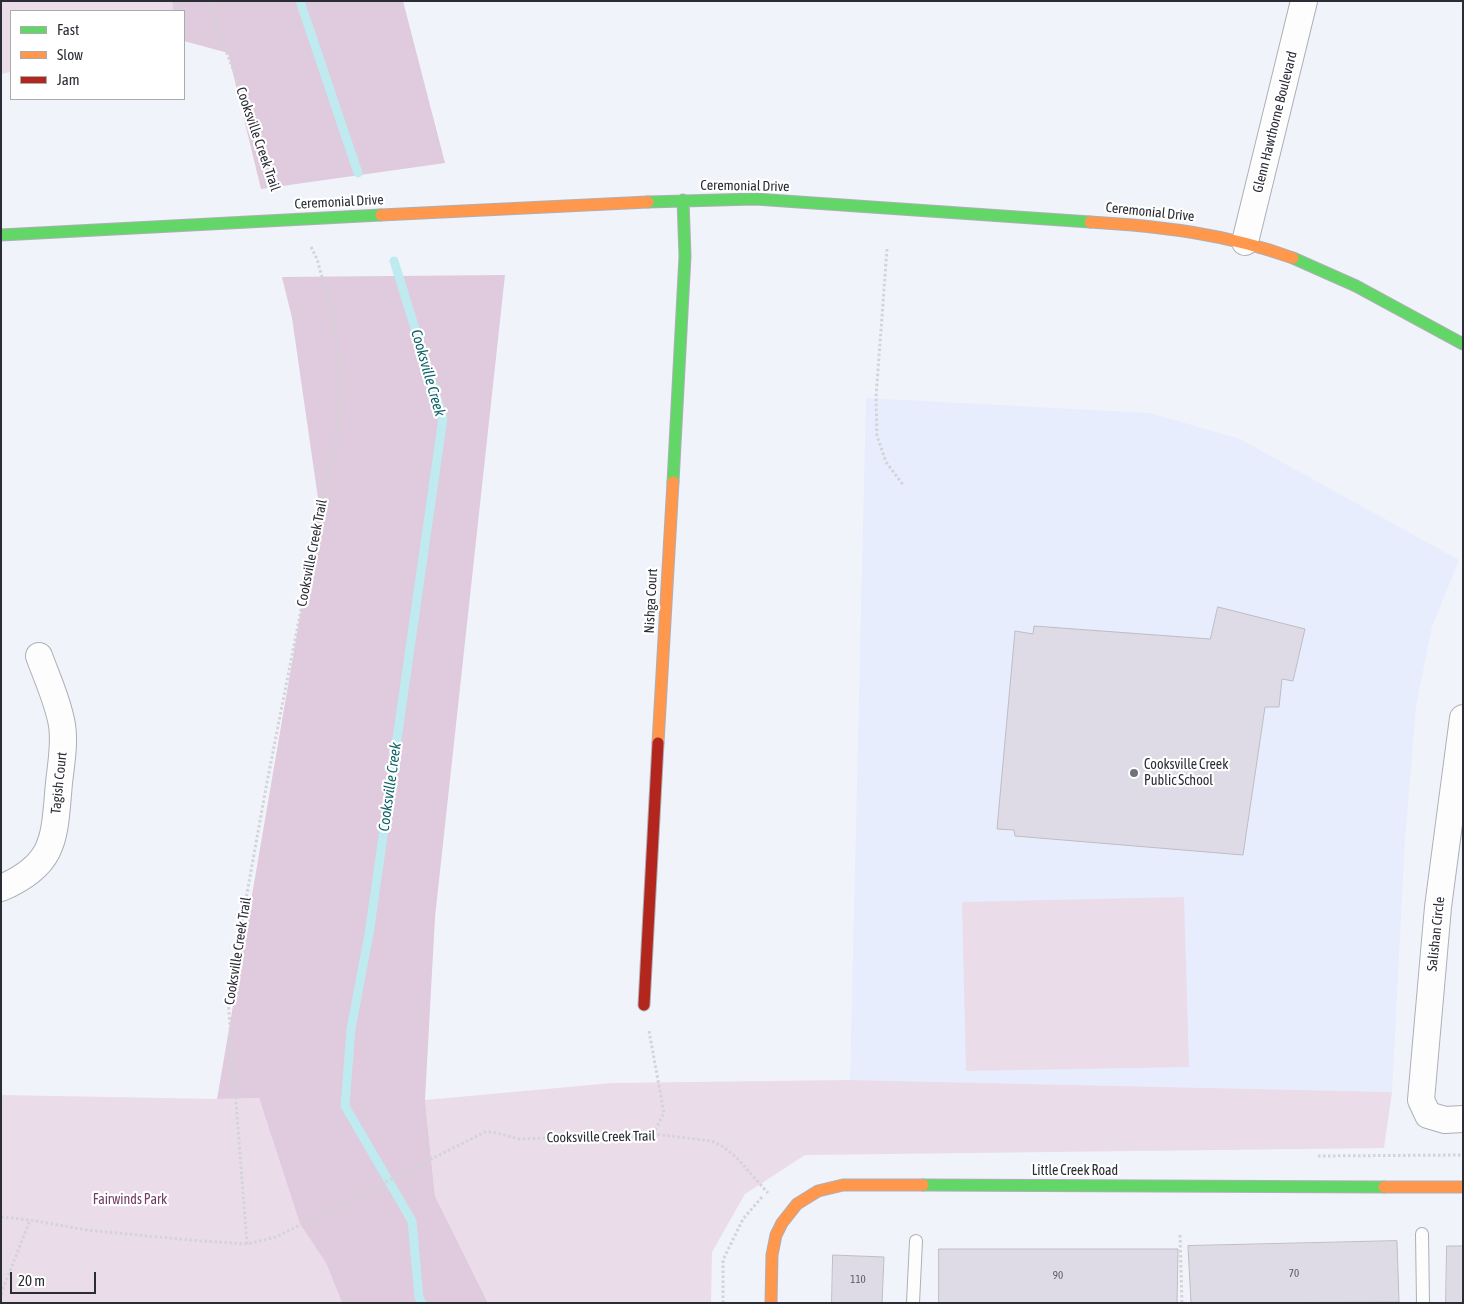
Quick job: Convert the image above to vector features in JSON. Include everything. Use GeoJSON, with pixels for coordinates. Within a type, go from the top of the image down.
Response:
{"type":"FeatureCollection","features":[{"type":"Feature","properties":{"kind":"street","name":"Glenn Hawthorne Boulevard"},"geometry":{"type":"LineString","coordinates":[[1245,242],[1304,1]]}},
{"type":"Feature","properties":{"kind":"street","name":"Ceremonial Drive"},"geometry":{"type":"LineString","coordinates":[[1,235],[683,200],[755,199],[1138,225],[1192,231],[1245,242],[1300,261],[1361,288],[1463,344]]}},
{"type":"Feature","properties":{"kind":"street","name":"Nishga Court"},"geometry":{"type":"LineString","coordinates":[[644,1005],[685,256],[683,200]]}},
{"type":"Feature","properties":{"kind":"street","name":"Tagish Court"},"geometry":{"type":"LineString","coordinates":[[1,888],[22,879],[39,865],[54,835],[64,734],[60,713],[39,656]]}},
{"type":"Feature","properties":{"kind":"street","name":"Salishan Circle"},"geometry":{"type":"LineString","coordinates":[[1463,718],[1438,907],[1421,1100],[1428,1115],[1445,1120],[1463,1120]]}},
{"type":"Feature","properties":{"kind":"street","name":"Little Creek Road"},"geometry":{"type":"LineString","coordinates":[[771,1303],[773,1249],[780,1226],[788,1213],[798,1203],[816,1191],[829,1187],[843,1185],[1463,1187]]}},
{"type":"Feature","properties":{"kind":"lane"},"geometry":{"type":"LineString","coordinates":[[1422,1234],[1423,1303]]}},
{"type":"Feature","properties":{"kind":"lane"},"geometry":{"type":"LineString","coordinates":[[913,1303],[916,1240]]}},
{"type":"Feature","properties":{"kind":"path","name":"Cooksville Creek Trail"},"geometry":{"type":"LineString","coordinates":[[207,1],[263,150],[278,197],[317,259],[333,316],[340,368],[338,432],[325,488],[267,782],[228,999],[247,1244],[276,1237],[485,1132],[519,1139],[653,1134],[712,1141],[736,1156],[767,1192],[743,1219],[723,1260],[723,1303]]}},
{"type":"Feature","properties":{"kind":"path"},"geometry":{"type":"LineString","coordinates":[[887,249],[876,397],[877,436],[886,462],[904,486]]}},
{"type":"Feature","properties":{"kind":"path"},"geometry":{"type":"LineString","coordinates":[[644,1005],[664,1113],[653,1134]]}},
{"type":"Feature","properties":{"kind":"path"},"geometry":{"type":"LineString","coordinates":[[1,1217],[158,1238],[247,1244]]}},
{"type":"Feature","properties":{"kind":"path"},"geometry":{"type":"LineString","coordinates":[[1,1294],[30,1220]]}},
{"type":"Feature","properties":{"kind":"path"},"geometry":{"type":"LineString","coordinates":[[1180,1235],[1182,1303]]}},
{"type":"Feature","properties":{"kind":"shaded area"},"geometry":{"type":"Polygon","coordinates":[[[172,1],[403,1],[445,163],[261,189],[228,53],[185,41],[185,10],[173,10],[172,1]]]}},
{"type":"Feature","properties":{"kind":"shaded area"},"geometry":{"type":"Polygon","coordinates":[[[505,275],[435,917],[425,1100],[435,1196],[488,1303],[342,1303],[326,1263],[300,1224],[259,1098],[217,1099],[319,505],[292,318],[282,277],[505,275]]]}},
{"type":"Feature","properties":{"kind":"shaded area","name":"Cooksville Creek Public School"},"geometry":{"type":"Polygon","coordinates":[[[866,398],[1150,413],[1240,439],[1459,560],[1432,627],[1416,706],[1405,840],[1392,1092],[850,1080],[866,398]]]}},
{"type":"Feature","properties":{"kind":"green space"},"geometry":{"type":"Polygon","coordinates":[[[1,1],[172,1],[173,10],[10,10],[10,72],[1,74],[1,1]]]}},
{"type":"Feature","properties":{"kind":"green space"},"geometry":{"type":"Polygon","coordinates":[[[1184,897],[1189,1067],[966,1071],[962,902],[1184,897]]]}},
{"type":"Feature","properties":{"kind":"green space"},"geometry":{"type":"Polygon","coordinates":[[[850,1080],[1392,1092],[1384,1148],[805,1155],[745,1194],[712,1252],[711,1303],[488,1303],[435,1196],[425,1100],[612,1083],[850,1080]]]}},
{"type":"Feature","properties":{"kind":"green space","name":"Fairwinds Park"},"geometry":{"type":"Polygon","coordinates":[[[1,1095],[259,1098],[300,1224],[326,1263],[342,1303],[1,1303],[1,1095]]]}},
{"type":"Feature","properties":{"kind":"building"},"geometry":{"type":"Polygon","coordinates":[[[1218,607],[1305,629],[1293,681],[1282,679],[1279,707],[1265,707],[1243,855],[1015,836],[1014,830],[997,829],[1015,631],[1033,634],[1034,626],[1210,639],[1218,607]]]}},
{"type":"Feature","properties":{"kind":"building"},"geometry":{"type":"Polygon","coordinates":[[[1397,1241],[1399,1302],[1191,1303],[1188,1246],[1397,1241]]]}},
{"type":"Feature","properties":{"kind":"building"},"geometry":{"type":"Polygon","coordinates":[[[1447,1246],[1463,1246],[1463,1303],[1446,1303],[1447,1246]]]}},
{"type":"Feature","properties":{"kind":"building"},"geometry":{"type":"Polygon","coordinates":[[[939,1249],[1178,1249],[1177,1303],[939,1303],[939,1249]]]}},
{"type":"Feature","properties":{"kind":"building"},"geometry":{"type":"Polygon","coordinates":[[[833,1255],[884,1257],[882,1303],[832,1303],[833,1255]]]}},
{"type":"Feature","properties":{"kind":"waterway","name":"Cooksville Creek"},"geometry":{"type":"LineString","coordinates":[[300,1],[358,173]]}},
{"type":"Feature","properties":{"kind":"waterway","name":"Cooksville Creek"},"geometry":{"type":"LineString","coordinates":[[394,261],[443,418],[369,934],[351,1029],[345,1106],[412,1221],[419,1298],[422,1303]]}},
{"type":"Feature","properties":{"kind":"traffic: fast"},"geometry":{"type":"LineString","coordinates":[[648,202],[755,199],[1090,222]]}},
{"type":"Feature","properties":{"kind":"traffic: fast"},"geometry":{"type":"LineString","coordinates":[[673,482],[685,256],[683,200]]}},
{"type":"Feature","properties":{"kind":"traffic: fast"},"geometry":{"type":"LineString","coordinates":[[1,235],[381,215]]}},
{"type":"Feature","properties":{"kind":"traffic: fast"},"geometry":{"type":"LineString","coordinates":[[1293,258],[1356,286],[1463,344]]}},
{"type":"Feature","properties":{"kind":"traffic: fast"},"geometry":{"type":"LineString","coordinates":[[923,1185],[1384,1187]]}},
{"type":"Feature","properties":{"kind":"traffic: slow"},"geometry":{"type":"LineString","coordinates":[[381,215],[648,202]]}},
{"type":"Feature","properties":{"kind":"traffic: slow"},"geometry":{"type":"LineString","coordinates":[[1090,222],[1193,232],[1243,243],[1293,258]]}},
{"type":"Feature","properties":{"kind":"traffic: slow"},"geometry":{"type":"LineString","coordinates":[[658,743],[673,482]]}},
{"type":"Feature","properties":{"kind":"traffic: slow"},"geometry":{"type":"LineString","coordinates":[[771,1303],[772,1255],[776,1235],[782,1223],[797,1204],[818,1191],[843,1185],[923,1185]]}},
{"type":"Feature","properties":{"kind":"traffic: slow"},"geometry":{"type":"LineString","coordinates":[[1384,1187],[1463,1187]]}},
{"type":"Feature","properties":{"kind":"traffic: jam"},"geometry":{"type":"LineString","coordinates":[[644,1005],[658,743]]}},
{"type":"Feature","properties":{"kind":"place","name":"Cooksville Creek Public School"},"geometry":{"type":"Point","coordinates":[1134,773]}}]}
